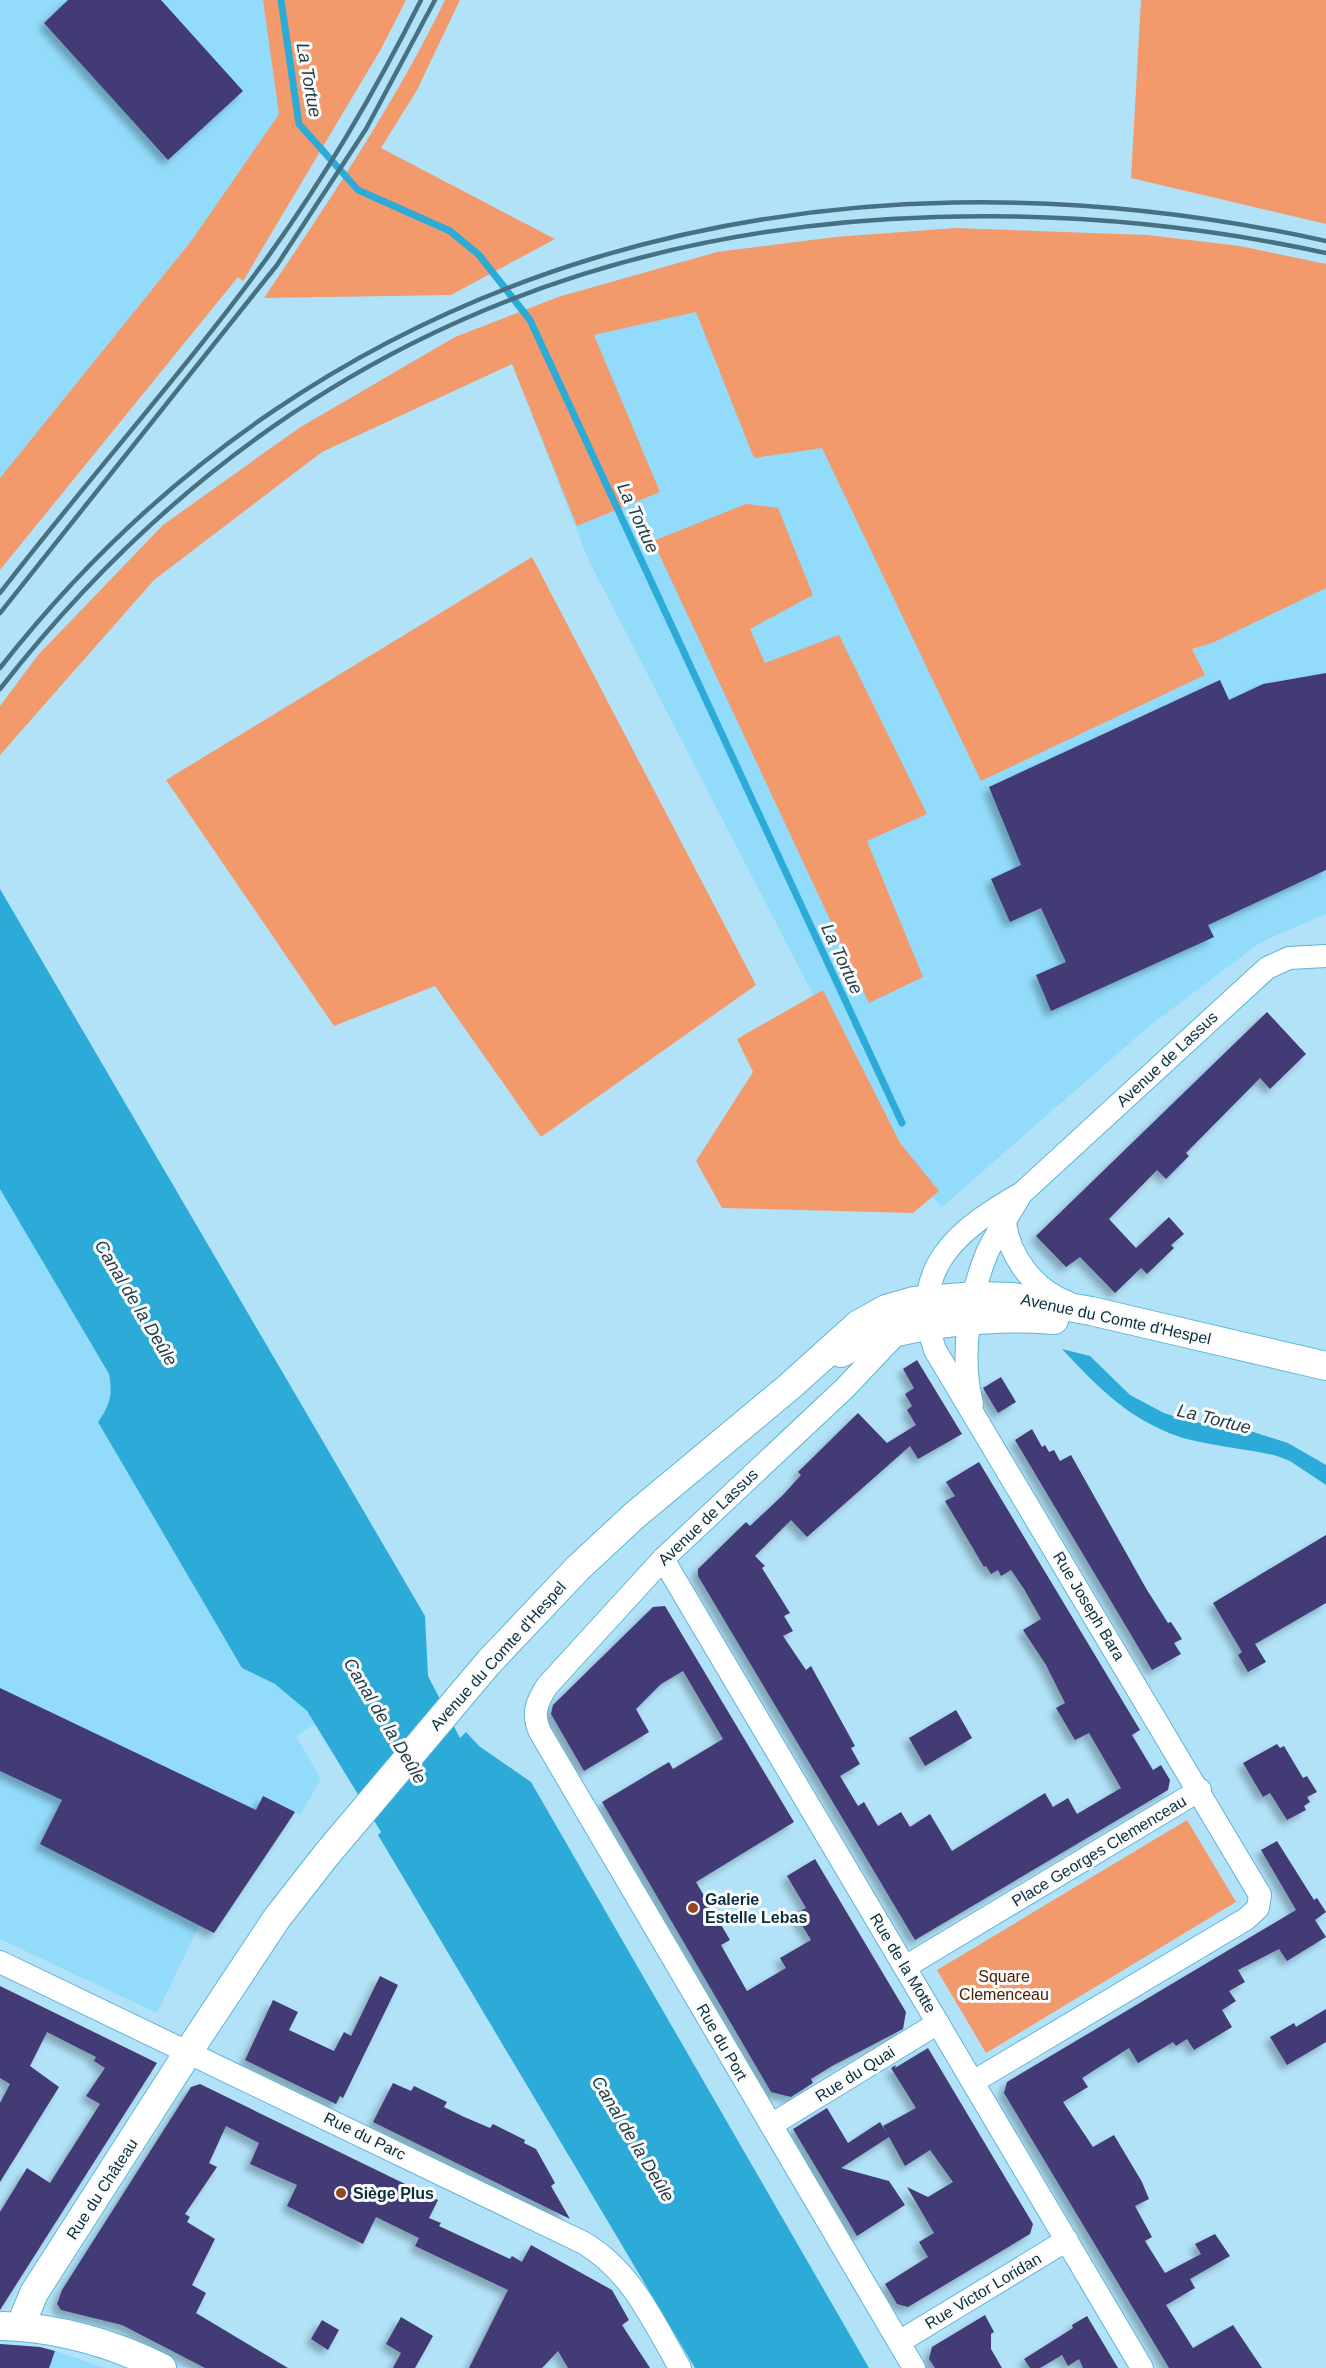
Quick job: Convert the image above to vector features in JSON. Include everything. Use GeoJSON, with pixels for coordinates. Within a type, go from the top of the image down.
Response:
{"type":"FeatureCollection","features":[{"type":"Feature","properties":{"kind":"street","name":"Avenue de Lassus"},"geometry":{"type":"LineString","coordinates":[[927,1299],[939,1263],[957,1236],[1022,1193],[1267,968],[1289,958],[1326,956]]}},
{"type":"Feature","properties":{"kind":"street","name":"Avenue de Lassus"},"geometry":{"type":"LineString","coordinates":[[973,1309],[984,1261],[1022,1193]]}},
{"type":"Feature","properties":{"kind":"street"},"geometry":{"type":"LineString","coordinates":[[1005,1221],[1009,1240],[1030,1277],[1051,1295],[1090,1311]]}},
{"type":"Feature","properties":{"kind":"street","name":"Avenue du Comte d'Hespel"},"geometry":{"type":"LineString","coordinates":[[789,1387],[852,1347],[898,1332],[928,1327],[973,1309],[1013,1297],[1090,1311],[1326,1366]]}},
{"type":"Feature","properties":{"kind":"street","name":"Avenue du Comte d'Hespel"},"geometry":{"type":"LineString","coordinates":[[188,2053],[278,1918],[327,1854],[489,1662],[622,1526],[789,1387],[859,1324],[886,1309],[927,1299],[1018,1317],[1056,1320],[1326,1382]]}},
{"type":"Feature","properties":{"kind":"street","name":"Rue Joseph Bara"},"geometry":{"type":"LineString","coordinates":[[927,1299],[928,1327],[935,1350],[1200,1790]]}},
{"type":"Feature","properties":{"kind":"street","name":"Rue Joseph Bara"},"geometry":{"type":"LineString","coordinates":[[973,1309],[967,1371],[970,1397],[977,1422]]}},
{"type":"Feature","properties":{"kind":"street","name":"Avenue de Lassus"},"geometry":{"type":"LineString","coordinates":[[534,1715],[536,1704],[547,1686],[663,1559],[845,1388],[898,1332]]}},
{"type":"Feature","properties":{"kind":"street","name":"Rue de la Motte"},"geometry":{"type":"LineString","coordinates":[[663,1559],[1142,2368]]}},
{"type":"Feature","properties":{"kind":"street","name":"Rue du Port"},"geometry":{"type":"LineString","coordinates":[[534,1715],[540,1732],[914,2368]]}},
{"type":"Feature","properties":{"kind":"street","name":"Place Georges Clemenceau"},"geometry":{"type":"LineString","coordinates":[[906,1967],[1200,1790],[1258,1889],[1258,1908],[1246,1919],[973,2082]]}},
{"type":"Feature","properties":{"kind":"street","name":"Rue du Parc"},"geometry":{"type":"LineString","coordinates":[[0,1962],[334,2121],[596,2250],[614,2264],[630,2282],[680,2368]]}},
{"type":"Feature","properties":{"kind":"street","name":"Rue du Quai"},"geometry":{"type":"LineString","coordinates":[[771,2125],[938,2023]]}},
{"type":"Feature","properties":{"kind":"street","name":"Rue du Château"},"geometry":{"type":"LineString","coordinates":[[10,2326],[34,2293],[188,2053]]}},
{"type":"Feature","properties":{"kind":"street","name":"Rue Victor Loridan"},"geometry":{"type":"LineString","coordinates":[[898,2342],[1067,2240]]}},
{"type":"Feature","properties":{"kind":"street"},"geometry":{"type":"LineString","coordinates":[[10,2326],[51,2330],[89,2339],[162,2368]]}},
{"type":"Feature","properties":{"kind":"shaded area"},"geometry":{"type":"Polygon","coordinates":[[[0,0],[350,0],[307,76],[192,240],[0,478],[0,0]]]}},
{"type":"Feature","properties":{"kind":"shaded area"},"geometry":{"type":"Polygon","coordinates":[[[867,274],[1326,297],[1326,914],[1261,942],[1148,1027],[942,1207],[899,1161],[588,559],[512,364],[561,342],[867,274]]]}},
{"type":"Feature","properties":{"kind":"shaded area"},"geometry":{"type":"Polygon","coordinates":[[[0,1189],[109,1374],[113,1391],[109,1407],[98,1422],[242,1668],[275,1684],[306,1711],[315,1724],[296,1736],[321,1779],[300,1815],[295,1812],[214,1933],[199,1926],[157,2013],[0,1939],[0,1189]]]}},
{"type":"Feature","properties":{"kind":"shaded area"},"geometry":{"type":"Polygon","coordinates":[[[55,2351],[105,2368],[49,2368],[55,2351]]]}},
{"type":"Feature","properties":{"kind":"green space"},"geometry":{"type":"Polygon","coordinates":[[[263,0],[406,0],[381,49],[243,281],[238,277],[0,570],[0,478],[192,240],[279,114],[263,0]]]}},
{"type":"Feature","properties":{"kind":"green space"},"geometry":{"type":"Polygon","coordinates":[[[445,0],[460,0],[417,90],[381,148],[555,239],[451,295],[264,298],[382,115],[445,0]]]}},
{"type":"Feature","properties":{"kind":"green space"},"geometry":{"type":"Polygon","coordinates":[[[1141,0],[1326,0],[1326,224],[1131,178],[1141,0]]]}},
{"type":"Feature","properties":{"kind":"green space"},"geometry":{"type":"Polygon","coordinates":[[[956,228],[1147,235],[1240,246],[1326,264],[1326,588],[1212,643],[1192,649],[1205,675],[981,781],[822,448],[754,458],[696,312],[594,335],[660,492],[577,526],[512,364],[322,452],[154,580],[0,755],[0,706],[38,655],[163,525],[299,428],[455,337],[558,297],[717,252],[835,237],[956,228]]]}},
{"type":"Feature","properties":{"kind":"green space"},"geometry":{"type":"Polygon","coordinates":[[[746,504],[778,508],[813,595],[750,629],[765,663],[839,635],[927,814],[867,841],[923,977],[869,1003],[653,541],[746,504]]]}},
{"type":"Feature","properties":{"kind":"green space"},"geometry":{"type":"Polygon","coordinates":[[[532,557],[756,985],[541,1137],[435,986],[334,1026],[166,780],[532,557]]]}},
{"type":"Feature","properties":{"kind":"green space"},"geometry":{"type":"Polygon","coordinates":[[[823,990],[900,1143],[939,1191],[913,1213],[722,1208],[696,1161],[753,1072],[737,1039],[823,990]]]}},
{"type":"Feature","properties":{"kind":"green space","name":"Square Clemenceau"},"geometry":{"type":"Polygon","coordinates":[[[1187,1820],[1236,1902],[986,2053],[937,1970],[1187,1820]]]}},
{"type":"Feature","properties":{"kind":"water","name":"Canal de la Deûle"},"geometry":{"type":"Polygon","coordinates":[[[0,889],[425,1616],[428,1676],[460,1738],[466,1732],[479,1746],[531,1782],[869,2368],[695,2368],[378,1835],[381,1832],[307,1711],[275,1684],[242,1668],[98,1422],[110,1400],[109,1374],[0,1189],[0,889]]]}},
{"type":"Feature","properties":{"kind":"water"},"geometry":{"type":"Polygon","coordinates":[[[1062,1349],[1090,1356],[1130,1395],[1164,1413],[1188,1421],[1244,1429],[1288,1443],[1326,1465],[1326,1485],[1290,1461],[1277,1456],[1194,1441],[1153,1425],[1111,1397],[1062,1349]]]}},
{"type":"Feature","properties":{"kind":"building"},"geometry":{"type":"Polygon","coordinates":[[[68,0],[161,0],[243,91],[168,160],[44,23],[68,0]]]}},
{"type":"Feature","properties":{"kind":"building"},"geometry":{"type":"Polygon","coordinates":[[[1326,673],[1326,870],[1208,925],[1214,937],[1051,1011],[1036,975],[1066,962],[1041,908],[1010,922],[991,879],[1021,865],[989,787],[1220,680],[1229,700],[1263,684],[1326,673]]]}},
{"type":"Feature","properties":{"kind":"building"},"geometry":{"type":"Polygon","coordinates":[[[1267,1012],[1306,1054],[1270,1089],[1260,1078],[1186,1153],[1189,1156],[1166,1179],[1157,1170],[1109,1219],[1136,1248],[1169,1217],[1184,1234],[1171,1245],[1174,1248],[1147,1274],[1141,1268],[1115,1293],[1080,1257],[1066,1267],[1036,1236],[1267,1012]]]}},
{"type":"Feature","properties":{"kind":"building"},"geometry":{"type":"Polygon","coordinates":[[[917,1360],[962,1434],[918,1459],[910,1446],[807,1537],[791,1520],[755,1556],[765,1566],[762,1568],[790,1613],[784,1616],[793,1631],[783,1636],[806,1670],[811,1666],[855,1746],[851,1748],[860,1764],[840,1776],[858,1806],[864,1802],[878,1826],[901,1812],[910,1827],[930,1814],[952,1851],[1045,1793],[1053,1807],[1068,1798],[1077,1814],[1121,1788],[1089,1733],[1075,1740],[1056,1708],[1065,1703],[1046,1665],[1023,1630],[1041,1619],[1024,1589],[1011,1570],[1001,1576],[998,1570],[991,1574],[986,1566],[984,1567],[945,1501],[955,1496],[946,1482],[979,1462],[1140,1730],[1132,1735],[1153,1770],[1161,1765],[1170,1780],[1168,1790],[915,1940],[698,1576],[698,1569],[746,1522],[750,1526],[783,1495],[801,1475],[798,1472],[858,1413],[887,1443],[916,1425],[907,1410],[912,1406],[905,1394],[914,1388],[903,1369],[917,1360]]]}},
{"type":"Feature","properties":{"kind":"building"},"geometry":{"type":"Polygon","coordinates":[[[1001,1377],[1016,1402],[998,1413],[983,1388],[1001,1377]]]}},
{"type":"Feature","properties":{"kind":"building"},"geometry":{"type":"Polygon","coordinates":[[[1032,1429],[1042,1447],[1045,1445],[1049,1452],[1054,1450],[1060,1461],[1071,1455],[1147,1590],[1168,1623],[1171,1622],[1182,1639],[1174,1643],[1181,1654],[1152,1670],[1015,1440],[1032,1429]]]}},
{"type":"Feature","properties":{"kind":"building"},"geometry":{"type":"Polygon","coordinates":[[[1326,1535],[1326,1603],[1255,1644],[1266,1662],[1248,1672],[1238,1655],[1242,1652],[1213,1603],[1326,1535]]]}},
{"type":"Feature","properties":{"kind":"building"},"geometry":{"type":"Polygon","coordinates":[[[665,1606],[794,1822],[696,1882],[730,1940],[721,1945],[747,1991],[786,1968],[780,1958],[811,1940],[795,1914],[806,1908],[787,1876],[815,1859],[906,2012],[903,2029],[832,2066],[811,2079],[813,2083],[791,2097],[771,2092],[602,1802],[669,1762],[673,1769],[723,1739],[683,1671],[661,1684],[636,1709],[649,1732],[584,1771],[551,1714],[553,1705],[653,1607],[665,1606]]]}},
{"type":"Feature","properties":{"kind":"building"},"geometry":{"type":"Polygon","coordinates":[[[0,1688],[256,1810],[263,1796],[295,1812],[214,1933],[40,1844],[62,1800],[0,1771],[0,1688]]]}},
{"type":"Feature","properties":{"kind":"building"},"geometry":{"type":"Polygon","coordinates":[[[956,1710],[972,1738],[925,1766],[909,1738],[956,1710]]]}},
{"type":"Feature","properties":{"kind":"building"},"geometry":{"type":"Polygon","coordinates":[[[1277,1744],[1280,1748],[1284,1746],[1303,1778],[1307,1776],[1317,1792],[1307,1797],[1310,1802],[1304,1806],[1306,1810],[1287,1820],[1270,1793],[1263,1797],[1243,1763],[1277,1744]]]}},
{"type":"Feature","properties":{"kind":"building"},"geometry":{"type":"Polygon","coordinates":[[[1277,1841],[1314,1900],[1317,1898],[1326,1912],[1315,1920],[1326,1937],[1287,1961],[1279,1949],[1238,1970],[1245,1982],[1229,1991],[1236,2001],[1222,2010],[1232,2027],[1194,2050],[1187,2039],[1176,2046],[1173,2042],[1138,2063],[1129,2048],[1082,2078],[1088,2087],[1063,2102],[1093,2147],[1114,2135],[1142,2182],[1149,2199],[1135,2206],[1152,2237],[1145,2241],[1165,2273],[1201,2254],[1195,2244],[1215,2234],[1230,2256],[1190,2279],[1195,2288],[1166,2305],[1193,2348],[1233,2325],[1262,2368],[1169,2368],[1004,2093],[1007,2082],[1296,1910],[1261,1850],[1277,1841]]]}},
{"type":"Feature","properties":{"kind":"building"},"geometry":{"type":"Polygon","coordinates":[[[380,1976],[398,1985],[343,2098],[340,2096],[336,2104],[245,2060],[273,2000],[298,2012],[289,2030],[334,2051],[344,2032],[351,2036],[380,1976]]]}},
{"type":"Feature","properties":{"kind":"building"},"geometry":{"type":"Polygon","coordinates":[[[0,1986],[157,2063],[0,2310],[0,2212],[27,2168],[50,2183],[100,2104],[86,2096],[105,2068],[94,2061],[96,2057],[47,2032],[30,2066],[59,2087],[0,2182],[0,2103],[10,2084],[0,2078],[0,1986]]]}},
{"type":"Feature","properties":{"kind":"building"},"geometry":{"type":"Polygon","coordinates":[[[1326,2009],[1326,2042],[1287,2065],[1270,2037],[1294,2023],[1296,2027],[1326,2009]]]}},
{"type":"Feature","properties":{"kind":"building"},"geometry":{"type":"Polygon","coordinates":[[[928,2048],[1033,2224],[1030,2234],[908,2307],[897,2304],[885,2284],[928,2257],[919,2242],[934,2233],[907,2187],[928,2197],[953,2182],[930,2150],[905,2166],[889,2137],[841,2168],[889,2181],[905,2205],[857,2236],[793,2129],[827,2108],[848,2143],[880,2122],[888,2135],[883,2126],[916,2108],[891,2068],[896,2065],[895,2068],[928,2048]]]}},
{"type":"Feature","properties":{"kind":"building"},"geometry":{"type":"Polygon","coordinates":[[[393,2083],[411,2091],[414,2086],[447,2102],[444,2107],[462,2116],[490,2128],[493,2124],[525,2140],[524,2143],[536,2149],[555,2183],[551,2186],[570,2219],[373,2122],[393,2083]]]}},
{"type":"Feature","properties":{"kind":"building"},"geometry":{"type":"Polygon","coordinates":[[[200,2084],[438,2200],[429,2218],[441,2223],[439,2226],[510,2259],[512,2256],[522,2262],[531,2245],[612,2290],[629,2320],[622,2325],[650,2368],[568,2368],[558,2351],[542,2368],[469,2368],[508,2290],[415,2246],[419,2238],[376,2217],[363,2244],[287,2206],[297,2185],[250,2164],[259,2143],[226,2126],[209,2163],[217,2167],[185,2214],[190,2217],[187,2222],[215,2239],[192,2285],[206,2293],[196,2313],[288,2368],[205,2368],[122,2325],[61,2310],[57,2304],[62,2290],[191,2087],[200,2084]]]}},
{"type":"Feature","properties":{"kind":"building"},"geometry":{"type":"Polygon","coordinates":[[[985,2315],[994,2332],[991,2334],[991,2349],[1002,2368],[935,2368],[929,2359],[932,2347],[985,2315]]]}},
{"type":"Feature","properties":{"kind":"building"},"geometry":{"type":"Polygon","coordinates":[[[1087,2316],[1118,2368],[1083,2368],[1079,2359],[1068,2366],[1062,2355],[1040,2368],[1030,2368],[1024,2359],[1073,2328],[1072,2325],[1087,2316]]]}},
{"type":"Feature","properties":{"kind":"building"},"geometry":{"type":"Polygon","coordinates":[[[401,2317],[433,2336],[415,2368],[393,2368],[401,2353],[386,2344],[401,2317]]]}},
{"type":"Feature","properties":{"kind":"building"},"geometry":{"type":"Polygon","coordinates":[[[322,2320],[339,2330],[328,2350],[311,2339],[322,2320]]]}},
{"type":"Feature","properties":{"kind":"building"},"geometry":{"type":"Polygon","coordinates":[[[0,2344],[40,2347],[55,2351],[49,2368],[0,2368],[0,2344]]]}},
{"type":"Feature","properties":{"kind":"waterway","name":"La Tortue"},"geometry":{"type":"LineString","coordinates":[[281,0],[299,124],[358,190],[450,231],[479,255],[530,320],[902,1123]]}},
{"type":"Feature","properties":{"kind":"railway"},"geometry":{"type":"LineString","coordinates":[[0,593],[202,343],[267,258],[349,132],[421,0]]}},
{"type":"Feature","properties":{"kind":"railway"},"geometry":{"type":"LineString","coordinates":[[0,613],[277,265],[366,129],[435,0]]}},
{"type":"Feature","properties":{"kind":"railway"},"geometry":{"type":"LineString","coordinates":[[0,668],[130,526],[274,411],[430,321],[597,257],[772,218],[953,203],[1139,210],[1326,241]]}},
{"type":"Feature","properties":{"kind":"railway"},"geometry":{"type":"LineString","coordinates":[[0,689],[92,582],[192,489],[298,409],[412,344],[533,291],[660,253],[794,228],[935,217],[1033,217],[1131,223],[1229,235],[1326,253]]}},
{"type":"Feature","properties":{"kind":"place","name":"Galerie Estelle Lebas"},"geometry":{"type":"Point","coordinates":[693,1908]}},
{"type":"Feature","properties":{"kind":"place","name":"Siège Plus"},"geometry":{"type":"Point","coordinates":[341,2193]}}]}
